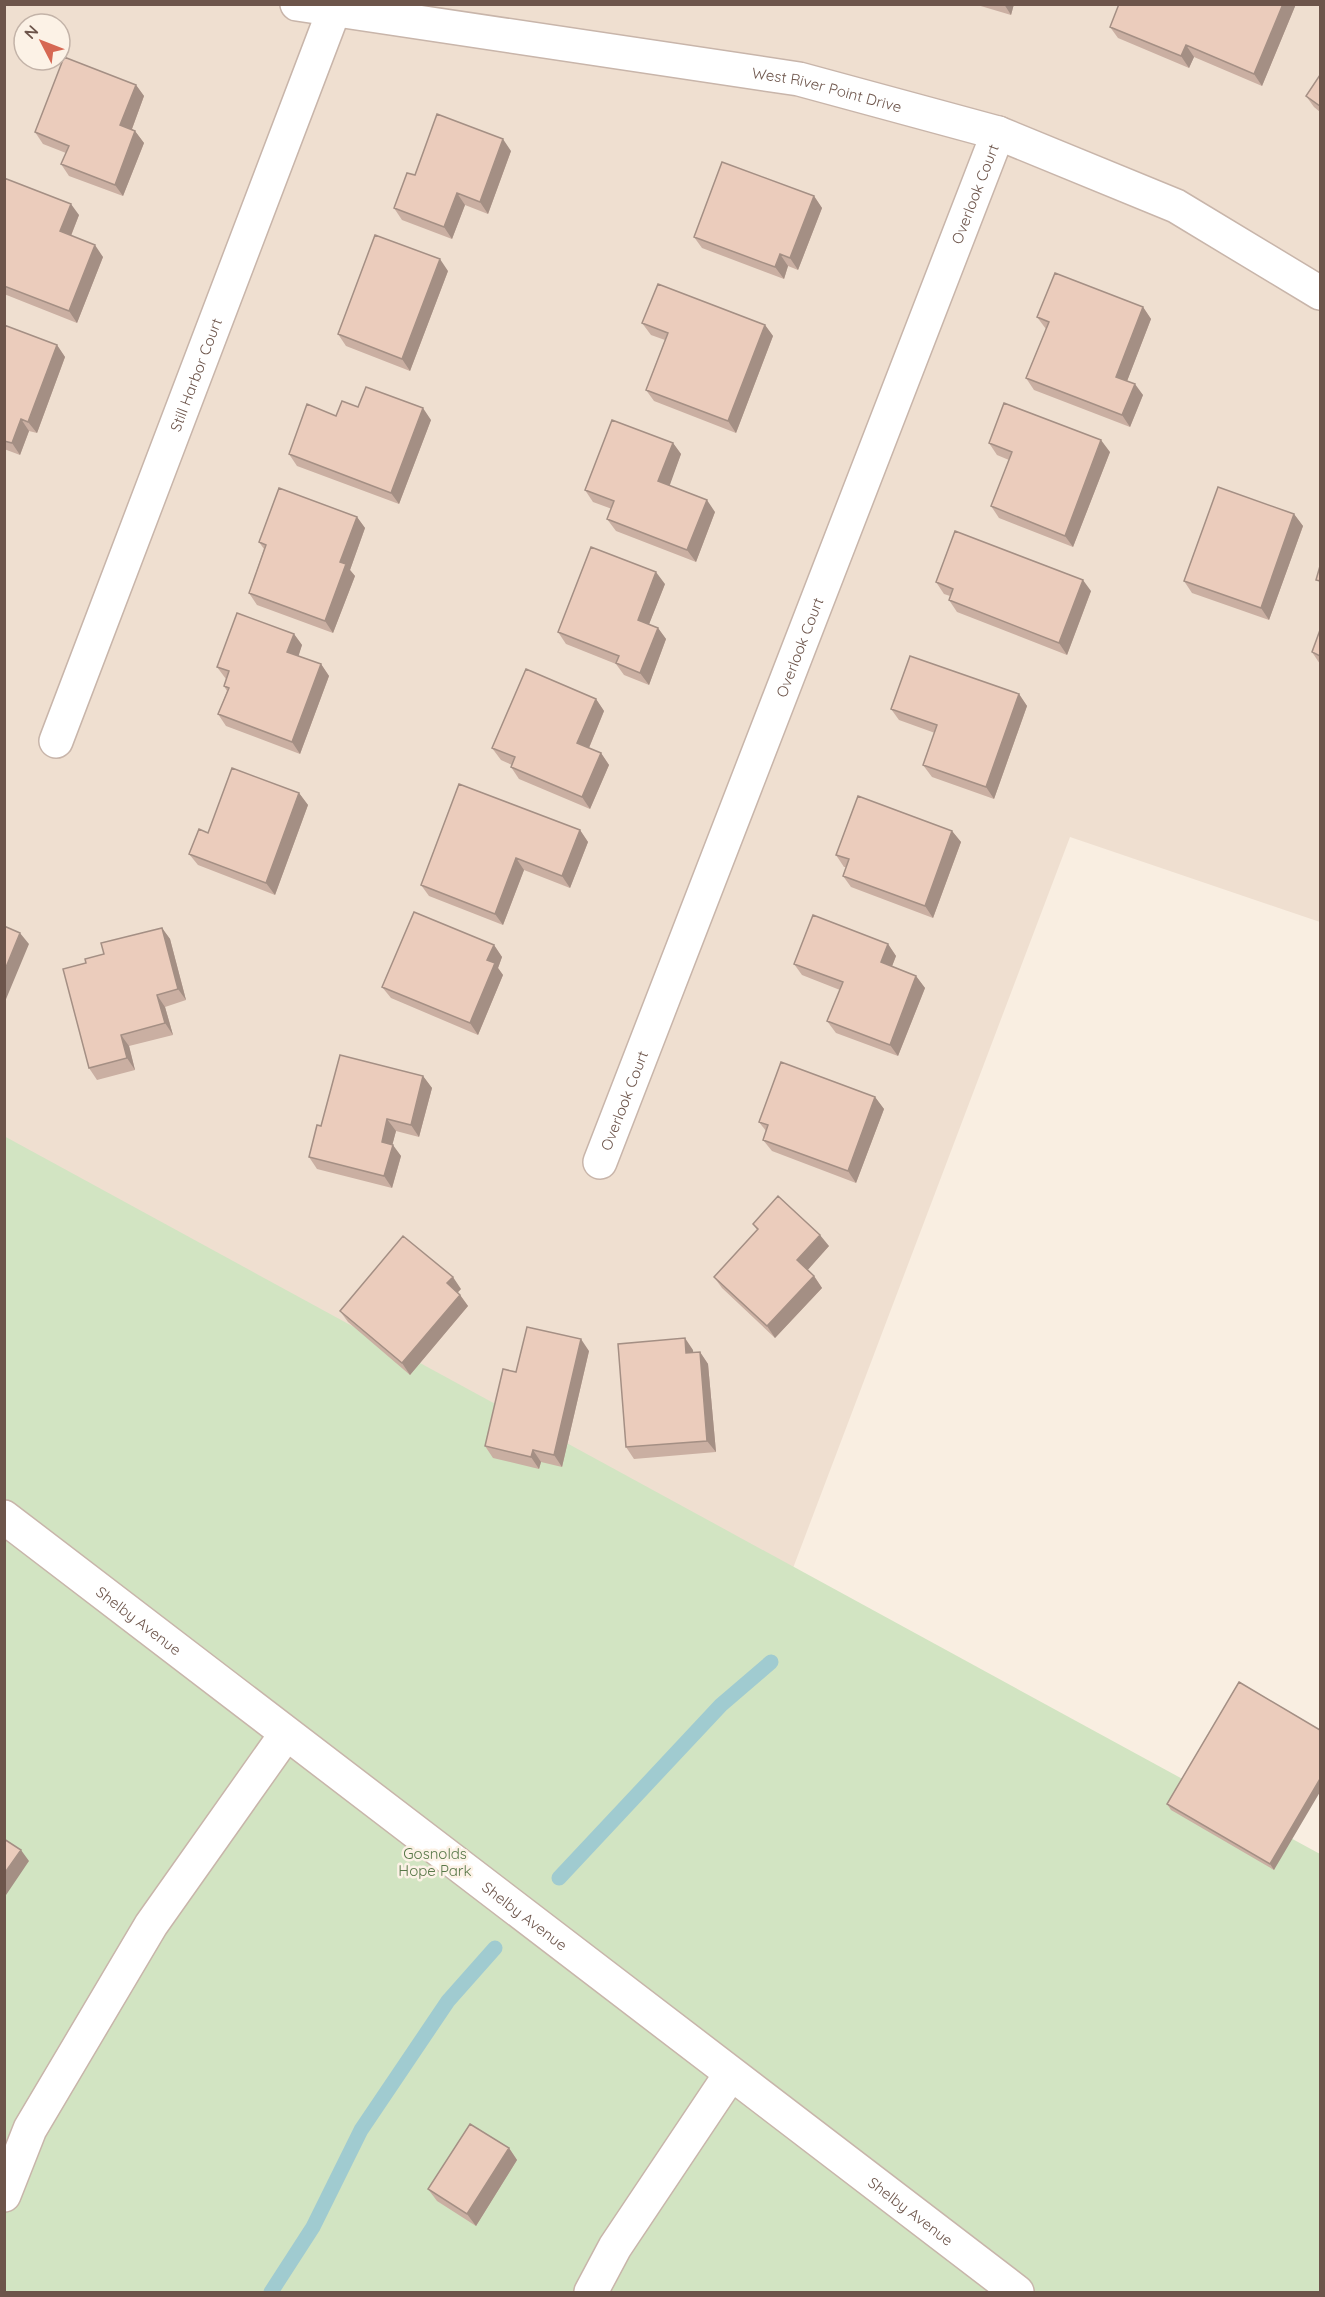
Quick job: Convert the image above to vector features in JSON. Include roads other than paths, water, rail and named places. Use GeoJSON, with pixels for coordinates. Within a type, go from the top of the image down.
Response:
{"type":"FeatureCollection","features":[{"type":"Feature","properties":{"kind":"street","name":"West River Point Drive"},"geometry":{"type":"LineString","coordinates":[[297,4],[799,79],[998,133],[1176,206],[1320,293]]}},
{"type":"Feature","properties":{"kind":"street","name":"Still Harbor Court"},"geometry":{"type":"LineString","coordinates":[[56,741],[334,10]]}},
{"type":"Feature","properties":{"kind":"street","name":"Overlook Court"},"geometry":{"type":"LineString","coordinates":[[600,1162],[998,133]]}},
{"type":"Feature","properties":{"kind":"street","name":"Shelby Avenue"},"geometry":{"type":"LineString","coordinates":[[4,1517],[730,2075],[1017,2292]]}},
{"type":"Feature","properties":{"kind":"street"},"geometry":{"type":"LineString","coordinates":[[4,2195],[30,2129],[151,1926],[286,1734]]}},
{"type":"Feature","properties":{"kind":"street"},"geometry":{"type":"LineString","coordinates":[[591,2292],[615,2247],[730,2075]]}},
{"type":"Feature","properties":{"kind":"waterway"},"geometry":{"type":"LineString","coordinates":[[559,1878],[721,1705],[771,1662]]}},
{"type":"Feature","properties":{"kind":"waterway"},"geometry":{"type":"LineString","coordinates":[[271,2292],[313,2227],[361,2130],[448,2001],[495,1948]]}},
{"type":"Feature","properties":{"kind":"park label","name":"Gosnolds Hope Park"},"geometry":{"type":"Point","coordinates":[435,1862]}}]}
